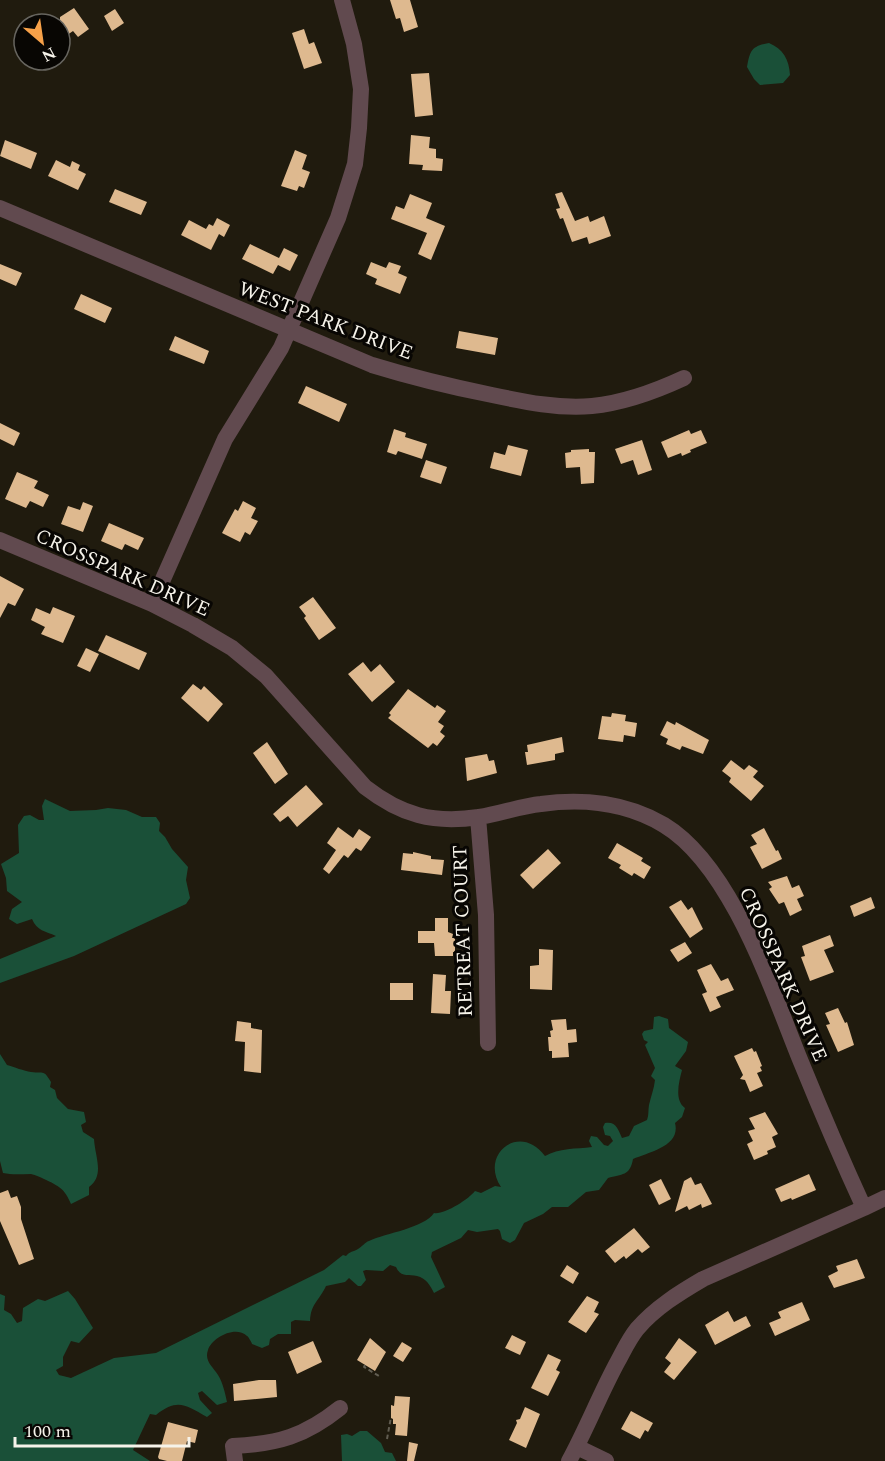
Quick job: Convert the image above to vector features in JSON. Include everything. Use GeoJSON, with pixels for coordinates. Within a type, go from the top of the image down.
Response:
{"type":"FeatureCollection","features":[{"type":"Feature","properties":{"kind":"street"},"geometry":{"type":"LineString","coordinates":[[152,604],[225,439],[289,331],[338,218],[355,164],[361,89],[354,44],[342,0]]}},
{"type":"Feature","properties":{"kind":"street","name":"WEST PARK DRIVE"},"geometry":{"type":"LineString","coordinates":[[0,208],[289,331],[372,365],[398,373],[520,401],[593,406],[621,401],[684,378]]}},
{"type":"Feature","properties":{"kind":"street","name":"CROSSPARK DRIVE"},"geometry":{"type":"LineString","coordinates":[[0,540],[152,604],[193,625],[250,661],[365,787],[382,800],[406,813],[437,820],[478,818],[541,804],[584,801],[606,803],[627,809],[665,825],[711,870],[745,928],[864,1208]]}},
{"type":"Feature","properties":{"kind":"street","name":"RETREAT COURT"},"geometry":{"type":"LineString","coordinates":[[478,818],[486,915],[488,1043]]}},
{"type":"Feature","properties":{"kind":"street"},"geometry":{"type":"LineString","coordinates":[[606,1461],[573,1454],[626,1346],[636,1330],[663,1304],[703,1279],[885,1198]]}},
{"type":"Feature","properties":{"kind":"street"},"geometry":{"type":"LineString","coordinates":[[234,1454],[296,1436],[320,1424],[340,1408]]}},
{"type":"Feature","properties":{"kind":"path"},"geometry":{"type":"LineString","coordinates":[[365,1365],[364,1367],[379,1376]]}},
{"type":"Feature","properties":{"kind":"path"},"geometry":{"type":"LineString","coordinates":[[387,1439],[391,1417]]}},
{"type":"Feature","properties":{"kind":"green space"},"geometry":{"type":"Polygon","coordinates":[[[769,43],[784,55],[790,75],[783,83],[760,85],[747,67],[748,61],[752,50],[769,43]]]}},
{"type":"Feature","properties":{"kind":"green space"},"geometry":{"type":"Polygon","coordinates":[[[45,799],[70,811],[108,808],[126,810],[142,817],[156,817],[160,823],[159,831],[188,867],[186,880],[190,898],[186,904],[74,956],[0,983],[0,959],[56,936],[39,928],[32,919],[17,924],[9,919],[12,909],[22,902],[7,891],[6,878],[1,864],[19,853],[18,825],[24,816],[30,815],[44,820],[42,806],[45,799]]]}},
{"type":"Feature","properties":{"kind":"green space"},"geometry":{"type":"Polygon","coordinates":[[[654,1017],[668,1019],[669,1028],[688,1042],[686,1051],[675,1066],[682,1070],[678,1096],[685,1108],[682,1117],[675,1123],[676,1131],[669,1143],[633,1159],[630,1169],[625,1173],[608,1178],[599,1190],[586,1192],[568,1207],[552,1207],[524,1223],[515,1240],[510,1243],[502,1239],[498,1229],[477,1232],[468,1230],[461,1238],[432,1252],[431,1257],[445,1287],[434,1293],[423,1278],[402,1274],[396,1267],[390,1265],[383,1271],[363,1271],[366,1280],[361,1286],[349,1278],[345,1282],[326,1286],[314,1306],[310,1321],[291,1322],[291,1334],[278,1334],[270,1339],[269,1345],[262,1348],[252,1344],[248,1336],[242,1333],[230,1332],[219,1337],[210,1346],[207,1357],[221,1381],[227,1402],[217,1405],[202,1391],[198,1393],[200,1400],[212,1413],[207,1417],[182,1405],[170,1406],[156,1415],[150,1414],[133,1450],[150,1461],[0,1461],[0,1294],[5,1296],[4,1310],[11,1314],[17,1323],[22,1321],[23,1308],[38,1299],[45,1301],[68,1291],[75,1299],[93,1328],[79,1343],[71,1341],[63,1357],[63,1366],[56,1370],[59,1375],[71,1378],[114,1358],[156,1353],[324,1270],[343,1255],[346,1256],[376,1238],[422,1223],[434,1213],[444,1212],[456,1206],[475,1191],[481,1193],[495,1186],[501,1187],[496,1175],[495,1163],[505,1146],[514,1142],[524,1142],[535,1146],[545,1156],[562,1150],[592,1147],[589,1141],[591,1136],[597,1137],[608,1146],[613,1141],[610,1136],[605,1135],[603,1127],[605,1123],[614,1124],[622,1138],[629,1136],[634,1126],[648,1118],[655,1080],[651,1076],[655,1068],[645,1045],[648,1042],[644,1040],[642,1034],[644,1031],[653,1029],[654,1017]]]}},
{"type":"Feature","properties":{"kind":"green space"},"geometry":{"type":"Polygon","coordinates":[[[0,1054],[7,1065],[45,1074],[57,1098],[68,1109],[84,1112],[86,1122],[81,1125],[83,1132],[94,1139],[98,1165],[97,1177],[89,1187],[89,1195],[71,1204],[61,1188],[39,1177],[31,1174],[3,1173],[0,1161],[0,1054]]]}},
{"type":"Feature","properties":{"kind":"green space"},"geometry":{"type":"Polygon","coordinates":[[[360,1431],[367,1431],[381,1443],[385,1452],[392,1453],[396,1461],[342,1461],[341,1435],[352,1436],[360,1431]]]}},
{"type":"Feature","properties":{"kind":"building"},"geometry":{"type":"Polygon","coordinates":[[[390,0],[410,0],[418,27],[404,32],[400,18],[396,19],[390,0]]]}},
{"type":"Feature","properties":{"kind":"building"},"geometry":{"type":"Polygon","coordinates":[[[74,8],[89,29],[78,37],[72,32],[72,12],[68,12],[74,8]]]}},
{"type":"Feature","properties":{"kind":"building"},"geometry":{"type":"Polygon","coordinates":[[[115,9],[124,23],[112,31],[104,16],[115,9]]]}},
{"type":"Feature","properties":{"kind":"building"},"geometry":{"type":"Polygon","coordinates":[[[304,29],[309,44],[314,42],[322,63],[304,69],[292,33],[304,29]]]}},
{"type":"Feature","properties":{"kind":"building"},"geometry":{"type":"Polygon","coordinates":[[[429,73],[433,115],[415,117],[411,74],[429,73]]]}},
{"type":"Feature","properties":{"kind":"building"},"geometry":{"type":"Polygon","coordinates":[[[411,135],[430,137],[429,148],[436,149],[436,158],[443,159],[442,171],[422,170],[423,165],[409,164],[411,135]]]}},
{"type":"Feature","properties":{"kind":"building"},"geometry":{"type":"Polygon","coordinates":[[[5,140],[37,153],[31,169],[0,156],[5,140]]]}},
{"type":"Feature","properties":{"kind":"building"},"geometry":{"type":"Polygon","coordinates":[[[295,150],[307,155],[302,169],[310,172],[304,188],[299,186],[297,191],[281,186],[295,150]]]}},
{"type":"Feature","properties":{"kind":"building"},"geometry":{"type":"Polygon","coordinates":[[[56,160],[70,167],[72,161],[80,165],[78,170],[86,174],[78,190],[48,176],[56,160]]]}},
{"type":"Feature","properties":{"kind":"building"},"geometry":{"type":"Polygon","coordinates":[[[115,189],[147,202],[141,215],[109,202],[115,189]]]}},
{"type":"Feature","properties":{"kind":"building"},"geometry":{"type":"Polygon","coordinates":[[[562,192],[575,221],[588,216],[590,222],[604,216],[611,236],[589,244],[587,237],[572,242],[563,218],[560,219],[556,209],[560,208],[555,194],[562,192]]]}},
{"type":"Feature","properties":{"kind":"building"},"geometry":{"type":"Polygon","coordinates":[[[410,194],[432,203],[426,218],[445,226],[431,260],[418,254],[427,233],[391,219],[396,206],[404,209],[410,194]]]}},
{"type":"Feature","properties":{"kind":"building"},"geometry":{"type":"Polygon","coordinates":[[[217,218],[230,225],[224,237],[219,234],[211,250],[181,235],[189,220],[206,229],[209,224],[213,226],[217,218]]]}},
{"type":"Feature","properties":{"kind":"building"},"geometry":{"type":"Polygon","coordinates":[[[250,244],[279,258],[284,248],[298,255],[290,271],[278,265],[273,274],[242,259],[250,244]]]}},
{"type":"Feature","properties":{"kind":"building"},"geometry":{"type":"Polygon","coordinates":[[[371,262],[386,268],[389,262],[401,266],[398,273],[407,277],[400,294],[375,284],[377,279],[366,274],[371,262]]]}},
{"type":"Feature","properties":{"kind":"building"},"geometry":{"type":"Polygon","coordinates":[[[0,264],[22,273],[16,286],[0,279],[0,264]]]}},
{"type":"Feature","properties":{"kind":"building"},"geometry":{"type":"Polygon","coordinates":[[[81,294],[112,308],[105,323],[74,309],[81,294]]]}},
{"type":"Feature","properties":{"kind":"building"},"geometry":{"type":"Polygon","coordinates":[[[459,331],[498,338],[495,355],[456,348],[459,331]]]}},
{"type":"Feature","properties":{"kind":"building"},"geometry":{"type":"Polygon","coordinates":[[[175,336],[209,351],[204,364],[169,350],[175,336]]]}},
{"type":"Feature","properties":{"kind":"building"},"geometry":{"type":"Polygon","coordinates":[[[306,386],[347,404],[339,422],[298,403],[306,386]]]}},
{"type":"Feature","properties":{"kind":"building"},"geometry":{"type":"Polygon","coordinates":[[[0,423],[20,433],[14,446],[0,439],[0,423]]]}},
{"type":"Feature","properties":{"kind":"building"},"geometry":{"type":"Polygon","coordinates":[[[394,429],[406,433],[405,437],[427,444],[422,459],[398,451],[396,455],[387,452],[394,429]]]}},
{"type":"Feature","properties":{"kind":"building"},"geometry":{"type":"Polygon","coordinates":[[[689,430],[691,434],[701,430],[707,443],[682,456],[681,453],[668,458],[661,442],[689,430]]]}},
{"type":"Feature","properties":{"kind":"building"},"geometry":{"type":"Polygon","coordinates":[[[642,440],[652,470],[638,475],[633,460],[621,464],[615,449],[642,440]]]}},
{"type":"Feature","properties":{"kind":"building"},"geometry":{"type":"Polygon","coordinates":[[[508,445],[528,450],[521,476],[490,468],[494,452],[505,455],[508,445]]]}},
{"type":"Feature","properties":{"kind":"building"},"geometry":{"type":"Polygon","coordinates":[[[589,449],[589,452],[595,452],[594,483],[581,484],[580,467],[566,468],[565,453],[571,450],[589,449]]]}},
{"type":"Feature","properties":{"kind":"building"},"geometry":{"type":"Polygon","coordinates":[[[426,460],[447,467],[441,484],[420,477],[426,460]]]}},
{"type":"Feature","properties":{"kind":"building"},"geometry":{"type":"Polygon","coordinates":[[[17,472],[38,481],[34,488],[49,495],[43,507],[30,501],[26,508],[5,499],[17,472]]]}},
{"type":"Feature","properties":{"kind":"building"},"geometry":{"type":"Polygon","coordinates":[[[243,501],[256,508],[251,518],[258,521],[250,535],[245,532],[240,542],[222,533],[235,509],[238,511],[243,501]]]}},
{"type":"Feature","properties":{"kind":"building"},"geometry":{"type":"Polygon","coordinates":[[[83,502],[93,506],[83,532],[61,524],[68,506],[80,510],[83,502]]]}},
{"type":"Feature","properties":{"kind":"building"},"geometry":{"type":"Polygon","coordinates":[[[109,523],[144,538],[138,550],[125,544],[122,550],[101,541],[109,523]]]}},
{"type":"Feature","properties":{"kind":"building"},"geometry":{"type":"Polygon","coordinates":[[[0,576],[24,589],[15,606],[8,603],[0,618],[0,576]]]}},
{"type":"Feature","properties":{"kind":"building"},"geometry":{"type":"Polygon","coordinates":[[[313,597],[336,628],[319,640],[299,607],[313,597]]]}},
{"type":"Feature","properties":{"kind":"building"},"geometry":{"type":"Polygon","coordinates":[[[53,607],[75,616],[63,643],[41,634],[45,627],[31,620],[36,608],[50,614],[53,607]]]}},
{"type":"Feature","properties":{"kind":"building"},"geometry":{"type":"Polygon","coordinates":[[[106,635],[147,653],[139,670],[98,651],[106,635]]]}},
{"type":"Feature","properties":{"kind":"building"},"geometry":{"type":"Polygon","coordinates":[[[86,648],[99,654],[90,672],[77,666],[86,648]]]}},
{"type":"Feature","properties":{"kind":"building"},"geometry":{"type":"Polygon","coordinates":[[[363,662],[371,672],[380,664],[395,682],[372,702],[348,674],[363,662]]]}},
{"type":"Feature","properties":{"kind":"building"},"geometry":{"type":"Polygon","coordinates":[[[193,684],[201,690],[204,686],[223,704],[208,722],[181,698],[193,684]]]}},
{"type":"Feature","properties":{"kind":"building"},"geometry":{"type":"Polygon","coordinates":[[[408,689],[435,708],[437,705],[446,711],[438,722],[444,726],[440,732],[445,736],[437,746],[433,743],[428,748],[388,718],[391,715],[389,713],[408,689]]]}},
{"type":"Feature","properties":{"kind":"building"},"geometry":{"type":"Polygon","coordinates":[[[612,713],[626,715],[625,721],[637,723],[635,737],[624,735],[623,742],[598,739],[602,716],[611,717],[612,713]]]}},
{"type":"Feature","properties":{"kind":"building"},"geometry":{"type":"Polygon","coordinates":[[[667,721],[675,725],[676,722],[709,740],[703,754],[682,746],[680,750],[666,744],[668,739],[660,735],[667,721]]]}},
{"type":"Feature","properties":{"kind":"building"},"geometry":{"type":"Polygon","coordinates":[[[562,737],[564,752],[555,754],[555,760],[527,765],[525,752],[528,752],[527,745],[562,737]]]}},
{"type":"Feature","properties":{"kind":"building"},"geometry":{"type":"Polygon","coordinates":[[[267,742],[288,774],[275,784],[253,753],[267,742]]]}},
{"type":"Feature","properties":{"kind":"building"},"geometry":{"type":"Polygon","coordinates":[[[487,754],[489,761],[494,760],[497,773],[467,781],[465,758],[487,754]]]}},
{"type":"Feature","properties":{"kind":"building"},"geometry":{"type":"Polygon","coordinates":[[[731,760],[744,770],[749,765],[758,771],[753,777],[764,786],[751,801],[729,782],[731,778],[722,771],[731,760]]]}},
{"type":"Feature","properties":{"kind":"building"},"geometry":{"type":"Polygon","coordinates":[[[306,785],[323,804],[297,827],[288,816],[280,822],[273,814],[306,785]]]}},
{"type":"Feature","properties":{"kind":"building"},"geometry":{"type":"Polygon","coordinates":[[[338,827],[353,838],[359,829],[371,837],[361,851],[356,848],[348,858],[344,855],[329,874],[323,869],[336,850],[327,843],[338,827]]]}},
{"type":"Feature","properties":{"kind":"building"},"geometry":{"type":"Polygon","coordinates":[[[764,828],[782,859],[762,869],[750,847],[757,844],[751,835],[764,828]]]}},
{"type":"Feature","properties":{"kind":"building"},"geometry":{"type":"Polygon","coordinates":[[[617,843],[643,858],[641,861],[651,867],[644,879],[634,873],[632,876],[619,868],[621,865],[608,858],[617,843]]]}},
{"type":"Feature","properties":{"kind":"building"},"geometry":{"type":"Polygon","coordinates":[[[548,849],[561,863],[533,889],[520,875],[548,849]]]}},
{"type":"Feature","properties":{"kind":"building"},"geometry":{"type":"Polygon","coordinates":[[[413,852],[431,856],[431,859],[444,860],[442,875],[401,870],[403,853],[413,854],[413,852]]]}},
{"type":"Feature","properties":{"kind":"building"},"geometry":{"type":"Polygon","coordinates":[[[787,876],[792,888],[799,885],[804,896],[797,899],[802,910],[790,916],[784,902],[779,904],[769,889],[772,887],[768,882],[787,876]]]}},
{"type":"Feature","properties":{"kind":"building"},"geometry":{"type":"Polygon","coordinates":[[[871,897],[875,908],[854,917],[850,906],[871,897]]]}},
{"type":"Feature","properties":{"kind":"building"},"geometry":{"type":"Polygon","coordinates":[[[681,900],[688,910],[692,907],[703,929],[690,938],[669,907],[681,900]]]}},
{"type":"Feature","properties":{"kind":"building"},"geometry":{"type":"Polygon","coordinates":[[[435,918],[448,918],[448,932],[453,934],[452,938],[455,938],[453,956],[435,956],[434,943],[418,943],[418,931],[435,931],[435,918]]]}},
{"type":"Feature","properties":{"kind":"building"},"geometry":{"type":"Polygon","coordinates":[[[830,935],[834,946],[824,950],[834,972],[810,981],[801,957],[805,956],[802,946],[830,935]]]}},
{"type":"Feature","properties":{"kind":"building"},"geometry":{"type":"Polygon","coordinates":[[[685,942],[692,953],[678,962],[670,950],[685,942]]]}},
{"type":"Feature","properties":{"kind":"building"},"geometry":{"type":"Polygon","coordinates":[[[539,949],[553,950],[552,990],[530,989],[530,966],[539,965],[539,949]]]}},
{"type":"Feature","properties":{"kind":"building"},"geometry":{"type":"Polygon","coordinates":[[[711,964],[721,981],[728,978],[734,990],[716,997],[721,1007],[710,1012],[702,994],[707,992],[697,970],[711,964]]]}},
{"type":"Feature","properties":{"kind":"building"},"geometry":{"type":"Polygon","coordinates":[[[433,974],[446,975],[445,991],[451,991],[450,1014],[431,1013],[433,974]]]}},
{"type":"Feature","properties":{"kind":"building"},"geometry":{"type":"Polygon","coordinates":[[[390,983],[413,983],[413,1000],[390,1000],[390,983]]]}},
{"type":"Feature","properties":{"kind":"building"},"geometry":{"type":"Polygon","coordinates":[[[838,1008],[845,1023],[847,1022],[854,1045],[838,1052],[826,1025],[830,1024],[825,1013],[838,1008]]]}},
{"type":"Feature","properties":{"kind":"building"},"geometry":{"type":"Polygon","coordinates":[[[566,1019],[567,1030],[576,1029],[577,1042],[568,1043],[569,1057],[552,1058],[548,1037],[551,1037],[550,1031],[553,1030],[551,1020],[566,1019]]]}},
{"type":"Feature","properties":{"kind":"building"},"geometry":{"type":"Polygon","coordinates":[[[237,1021],[251,1023],[251,1028],[262,1030],[261,1073],[244,1071],[245,1042],[235,1041],[237,1021]]]}},
{"type":"Feature","properties":{"kind":"building"},"geometry":{"type":"Polygon","coordinates":[[[752,1048],[754,1052],[756,1051],[762,1066],[760,1067],[762,1071],[757,1073],[763,1086],[750,1092],[745,1080],[740,1079],[743,1075],[734,1056],[752,1048]]]}},
{"type":"Feature","properties":{"kind":"building"},"geometry":{"type":"Polygon","coordinates":[[[765,1112],[778,1134],[772,1137],[776,1147],[767,1151],[768,1154],[754,1160],[747,1144],[753,1141],[748,1131],[755,1129],[749,1118],[765,1112]]]}},
{"type":"Feature","properties":{"kind":"building"},"geometry":{"type":"Polygon","coordinates":[[[809,1174],[816,1190],[781,1202],[775,1189],[809,1174]]]}},
{"type":"Feature","properties":{"kind":"building"},"geometry":{"type":"Polygon","coordinates":[[[691,1177],[695,1185],[701,1183],[712,1204],[702,1208],[701,1204],[689,1210],[687,1206],[675,1212],[684,1181],[691,1177]]]}},
{"type":"Feature","properties":{"kind":"building"},"geometry":{"type":"Polygon","coordinates":[[[661,1179],[671,1199],[659,1205],[649,1185],[661,1179]]]}},
{"type":"Feature","properties":{"kind":"building"},"geometry":{"type":"Polygon","coordinates":[[[8,1190],[11,1198],[17,1196],[21,1207],[21,1219],[34,1259],[19,1265],[0,1221],[0,1193],[8,1190]]]}},
{"type":"Feature","properties":{"kind":"building"},"geometry":{"type":"Polygon","coordinates":[[[634,1228],[650,1247],[642,1253],[638,1249],[626,1259],[624,1256],[615,1263],[605,1251],[634,1228]]]}},
{"type":"Feature","properties":{"kind":"building"},"geometry":{"type":"Polygon","coordinates":[[[857,1259],[865,1278],[834,1288],[828,1276],[838,1271],[836,1266],[857,1259]]]}},
{"type":"Feature","properties":{"kind":"building"},"geometry":{"type":"Polygon","coordinates":[[[567,1265],[579,1273],[573,1284],[560,1276],[567,1265]]]}},
{"type":"Feature","properties":{"kind":"building"},"geometry":{"type":"Polygon","coordinates":[[[587,1296],[599,1302],[594,1312],[599,1314],[586,1333],[568,1322],[587,1296]]]}},
{"type":"Feature","properties":{"kind":"building"},"geometry":{"type":"Polygon","coordinates":[[[802,1302],[810,1320],[775,1336],[769,1323],[781,1318],[778,1312],[802,1302]]]}},
{"type":"Feature","properties":{"kind":"building"},"geometry":{"type":"Polygon","coordinates":[[[728,1311],[734,1322],[746,1316],[751,1326],[715,1345],[705,1325],[728,1311]]]}},
{"type":"Feature","properties":{"kind":"building"},"geometry":{"type":"Polygon","coordinates":[[[512,1335],[526,1342],[520,1355],[505,1348],[512,1335]]]}},
{"type":"Feature","properties":{"kind":"building"},"geometry":{"type":"Polygon","coordinates":[[[370,1338],[386,1352],[375,1371],[357,1360],[370,1338]]]}},
{"type":"Feature","properties":{"kind":"building"},"geometry":{"type":"Polygon","coordinates":[[[679,1338],[697,1352],[674,1380],[664,1372],[671,1363],[665,1358],[679,1338]]]}},
{"type":"Feature","properties":{"kind":"building"},"geometry":{"type":"Polygon","coordinates":[[[313,1341],[322,1362],[297,1374],[288,1352],[313,1341]]]}},
{"type":"Feature","properties":{"kind":"building"},"geometry":{"type":"Polygon","coordinates":[[[402,1342],[412,1348],[403,1362],[393,1356],[402,1342]]]}},
{"type":"Feature","properties":{"kind":"building"},"geometry":{"type":"Polygon","coordinates":[[[548,1354],[561,1360],[556,1370],[560,1372],[548,1396],[531,1388],[548,1354]]]}},
{"type":"Feature","properties":{"kind":"building"},"geometry":{"type":"Polygon","coordinates":[[[276,1380],[277,1397],[234,1401],[233,1384],[276,1380]]]}},
{"type":"Feature","properties":{"kind":"building"},"geometry":{"type":"Polygon","coordinates":[[[395,1396],[410,1397],[407,1436],[395,1435],[396,1424],[393,1424],[391,1418],[391,1405],[394,1406],[395,1396]]]}},
{"type":"Feature","properties":{"kind":"building"},"geometry":{"type":"Polygon","coordinates":[[[525,1407],[540,1414],[526,1448],[509,1440],[517,1423],[516,1420],[520,1419],[525,1407]]]}},
{"type":"Feature","properties":{"kind":"building"},"geometry":{"type":"Polygon","coordinates":[[[631,1411],[653,1423],[640,1439],[621,1429],[631,1411]]]}},
{"type":"Feature","properties":{"kind":"building"},"geometry":{"type":"Polygon","coordinates":[[[168,1422],[198,1430],[195,1443],[187,1441],[182,1461],[167,1461],[158,1457],[168,1422]]]}},
{"type":"Feature","properties":{"kind":"building"},"geometry":{"type":"Polygon","coordinates":[[[409,1442],[418,1444],[414,1461],[407,1461],[409,1442]]]}}]}
